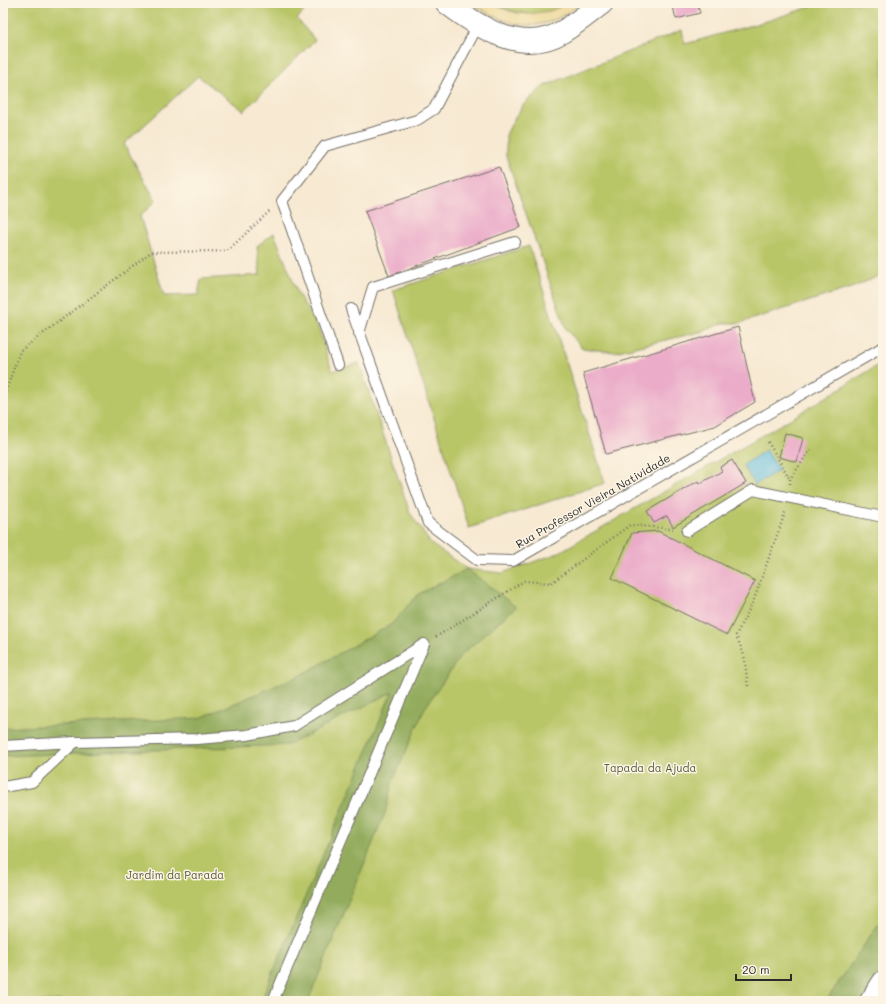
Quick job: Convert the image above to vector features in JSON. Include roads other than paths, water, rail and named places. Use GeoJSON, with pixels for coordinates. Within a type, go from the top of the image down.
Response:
{"type":"FeatureCollection","features":[{"type":"Feature","properties":{"kind":"street"},"geometry":{"type":"LineString","coordinates":[[447,3],[478,25],[500,36],[518,40],[540,40],[561,33],[602,3]]}},
{"type":"Feature","properties":{"kind":"street"},"geometry":{"type":"LineString","coordinates":[[870,1001],[883,981]]}},
{"type":"Feature","properties":{"kind":"lane"},"geometry":{"type":"LineString","coordinates":[[338,366],[282,201],[325,146],[417,120],[434,109],[478,25]]}},
{"type":"Feature","properties":{"kind":"lane"},"geometry":{"type":"LineString","coordinates":[[359,333],[373,287],[515,242]]}},
{"type":"Feature","properties":{"kind":"lane","name":"Rua Professor Vieira Natividade"},"geometry":{"type":"LineString","coordinates":[[351,309],[428,523],[476,560],[513,561],[883,347]]}},
{"type":"Feature","properties":{"kind":"lane"},"geometry":{"type":"LineString","coordinates":[[687,531],[753,490],[883,517]]}},
{"type":"Feature","properties":{"kind":"lane"},"geometry":{"type":"LineString","coordinates":[[3,746],[75,742],[197,739],[247,735],[294,726],[424,644],[273,1001]]}},
{"type":"Feature","properties":{"kind":"lane"},"geometry":{"type":"LineString","coordinates":[[3,787],[32,782],[75,742]]}},
{"type":"Feature","properties":{"kind":"water"},"geometry":{"type":"Polygon","coordinates":[[[766,450],[779,470],[755,485],[743,465],[766,450]]]}},
{"type":"Feature","properties":{"kind":"park label","name":"Tapada da Ajuda"},"geometry":{"type":"Point","coordinates":[650,768]}},
{"type":"Feature","properties":{"kind":"park label","name":"Jardim da Parada"},"geometry":{"type":"Point","coordinates":[175,875]}}]}
